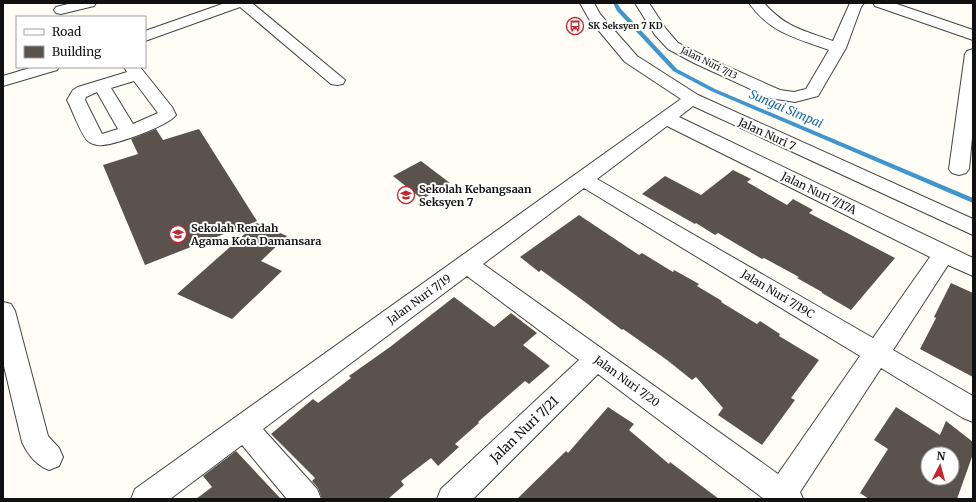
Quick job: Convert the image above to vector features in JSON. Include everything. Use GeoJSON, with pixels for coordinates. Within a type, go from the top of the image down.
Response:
{"type":"FeatureCollection","features":[{"type":"Feature","properties":{"kind":"street"},"geometry":{"type":"LineString","coordinates":[[61,10],[89,3]]}},
{"type":"Feature","properties":{"kind":"street"},"geometry":{"type":"LineString","coordinates":[[146,36],[244,5],[268,3]]}},
{"type":"Feature","properties":{"kind":"street","name":"Jalan Nuri 7"},"geometry":{"type":"LineString","coordinates":[[587,3],[594,16],[631,59],[692,99],[973,228]]}},
{"type":"Feature","properties":{"kind":"street","name":"Jalan Nuri 7/13"},"geometry":{"type":"LineString","coordinates":[[642,3],[660,32],[673,46],[700,60],[776,94],[795,97],[812,92],[838,48]]}},
{"type":"Feature","properties":{"kind":"street"},"geometry":{"type":"LineString","coordinates":[[756,3],[770,19],[783,28],[838,48],[854,7],[857,3]]}},
{"type":"Feature","properties":{"kind":"street"},"geometry":{"type":"LineString","coordinates":[[880,3],[973,36]]}},
{"type":"Feature","properties":{"kind":"street"},"geometry":{"type":"LineString","coordinates":[[244,5],[337,80]]}},
{"type":"Feature","properties":{"kind":"street"},"geometry":{"type":"LineString","coordinates":[[959,169],[973,54]]}},
{"type":"Feature","properties":{"kind":"street"},"geometry":{"type":"LineString","coordinates":[[3,81],[48,68]]}},
{"type":"Feature","properties":{"kind":"street"},"geometry":{"type":"LineString","coordinates":[[135,71],[167,114],[159,120],[103,140],[97,139],[94,137],[76,100],[79,94],[102,86],[135,71]]}},
{"type":"Feature","properties":{"kind":"street"},"geometry":{"type":"LineString","coordinates":[[102,86],[128,131]]}},
{"type":"Feature","properties":{"kind":"street","name":"Jalan Nuri 7/19"},"geometry":{"type":"LineString","coordinates":[[146,499],[692,99]]}},
{"type":"Feature","properties":{"kind":"street","name":"Jalan Nuri 7/17A"},"geometry":{"type":"LineString","coordinates":[[666,118],[973,268]]}},
{"type":"Feature","properties":{"kind":"street","name":"Jalan Nuri 7/19C"},"geometry":{"type":"LineString","coordinates":[[583,179],[973,410]]}},
{"type":"Feature","properties":{"kind":"street"},"geometry":{"type":"LineString","coordinates":[[785,496],[877,353],[944,254]]}},
{"type":"Feature","properties":{"kind":"street","name":"Jalan Nuri 7/20"},"geometry":{"type":"LineString","coordinates":[[467,264],[785,496]]}},
{"type":"Feature","properties":{"kind":"street"},"geometry":{"type":"LineString","coordinates":[[3,311],[8,352],[36,442],[49,457]]}},
{"type":"Feature","properties":{"kind":"street","name":"Jalan Nuri 7/21"},"geometry":{"type":"LineString","coordinates":[[463,495],[597,359]]}},
{"type":"Feature","properties":{"kind":"street"},"geometry":{"type":"LineString","coordinates":[[244,427],[306,499]]}},
{"type":"Feature","properties":{"kind":"building"},"geometry":{"type":"Polygon","coordinates":[[[156,129],[163,140],[199,129],[257,221],[145,265],[103,165],[138,154],[131,139],[156,129]]]}},
{"type":"Feature","properties":{"kind":"building"},"geometry":{"type":"Polygon","coordinates":[[[421,161],[450,183],[422,199],[393,176],[421,161]]]}},
{"type":"Feature","properties":{"kind":"building"},"geometry":{"type":"Polygon","coordinates":[[[733,170],[751,179],[747,182],[787,205],[793,199],[813,210],[809,213],[895,258],[851,310],[797,278],[799,277],[764,258],[762,259],[718,233],[715,235],[642,194],[665,176],[701,195],[733,170]]]}},
{"type":"Feature","properties":{"kind":"building"},"geometry":{"type":"Polygon","coordinates":[[[579,215],[639,255],[642,253],[673,272],[674,270],[699,284],[697,286],[722,301],[721,302],[757,324],[760,321],[780,334],[779,336],[819,360],[791,398],[795,400],[762,445],[718,415],[723,408],[696,377],[692,380],[667,360],[623,329],[622,330],[541,270],[539,272],[520,257],[579,215]]]}},
{"type":"Feature","properties":{"kind":"building"},"geometry":{"type":"Polygon","coordinates":[[[257,223],[287,236],[261,261],[282,271],[232,319],[177,294],[257,223]]]}},
{"type":"Feature","properties":{"kind":"building"},"geometry":{"type":"Polygon","coordinates":[[[951,283],[973,293],[973,377],[920,349],[936,318],[934,317],[951,283]]]}},
{"type":"Feature","properties":{"kind":"building"},"geometry":{"type":"Polygon","coordinates":[[[454,297],[494,327],[511,313],[537,333],[523,345],[550,366],[529,384],[525,381],[478,422],[479,423],[455,444],[459,447],[438,466],[431,458],[401,481],[404,485],[388,499],[322,499],[318,488],[312,481],[315,478],[271,434],[313,399],[318,403],[351,378],[349,376],[390,347],[454,297]]]}},
{"type":"Feature","properties":{"kind":"building"},"geometry":{"type":"Polygon","coordinates":[[[608,407],[634,424],[629,430],[669,464],[670,462],[719,499],[517,499],[566,451],[568,453],[608,407]]]}},
{"type":"Feature","properties":{"kind":"building"},"geometry":{"type":"Polygon","coordinates":[[[896,407],[940,435],[946,421],[973,442],[973,454],[957,499],[869,499],[860,493],[888,449],[874,440],[896,407]]]}},
{"type":"Feature","properties":{"kind":"building"},"geometry":{"type":"Polygon","coordinates":[[[236,451],[281,499],[196,499],[212,487],[203,476],[236,451]]]}},
{"type":"Feature","properties":{"kind":"waterway","name":"Sungai Simpai"},"geometry":{"type":"LineString","coordinates":[[615,3],[619,10],[675,70],[713,90],[973,201]]}},
{"type":"Feature","properties":{"kind":"place","name":"SK Seksyen 7 KD"},"geometry":{"type":"Point","coordinates":[575,26]}},
{"type":"Feature","properties":{"kind":"place","name":"Sekolah Kebangsaan Seksyen 7"},"geometry":{"type":"Point","coordinates":[406,195]}},
{"type":"Feature","properties":{"kind":"place","name":"Sekolah Rendah Agama Kota Damansara"},"geometry":{"type":"Point","coordinates":[178,234]}}]}
